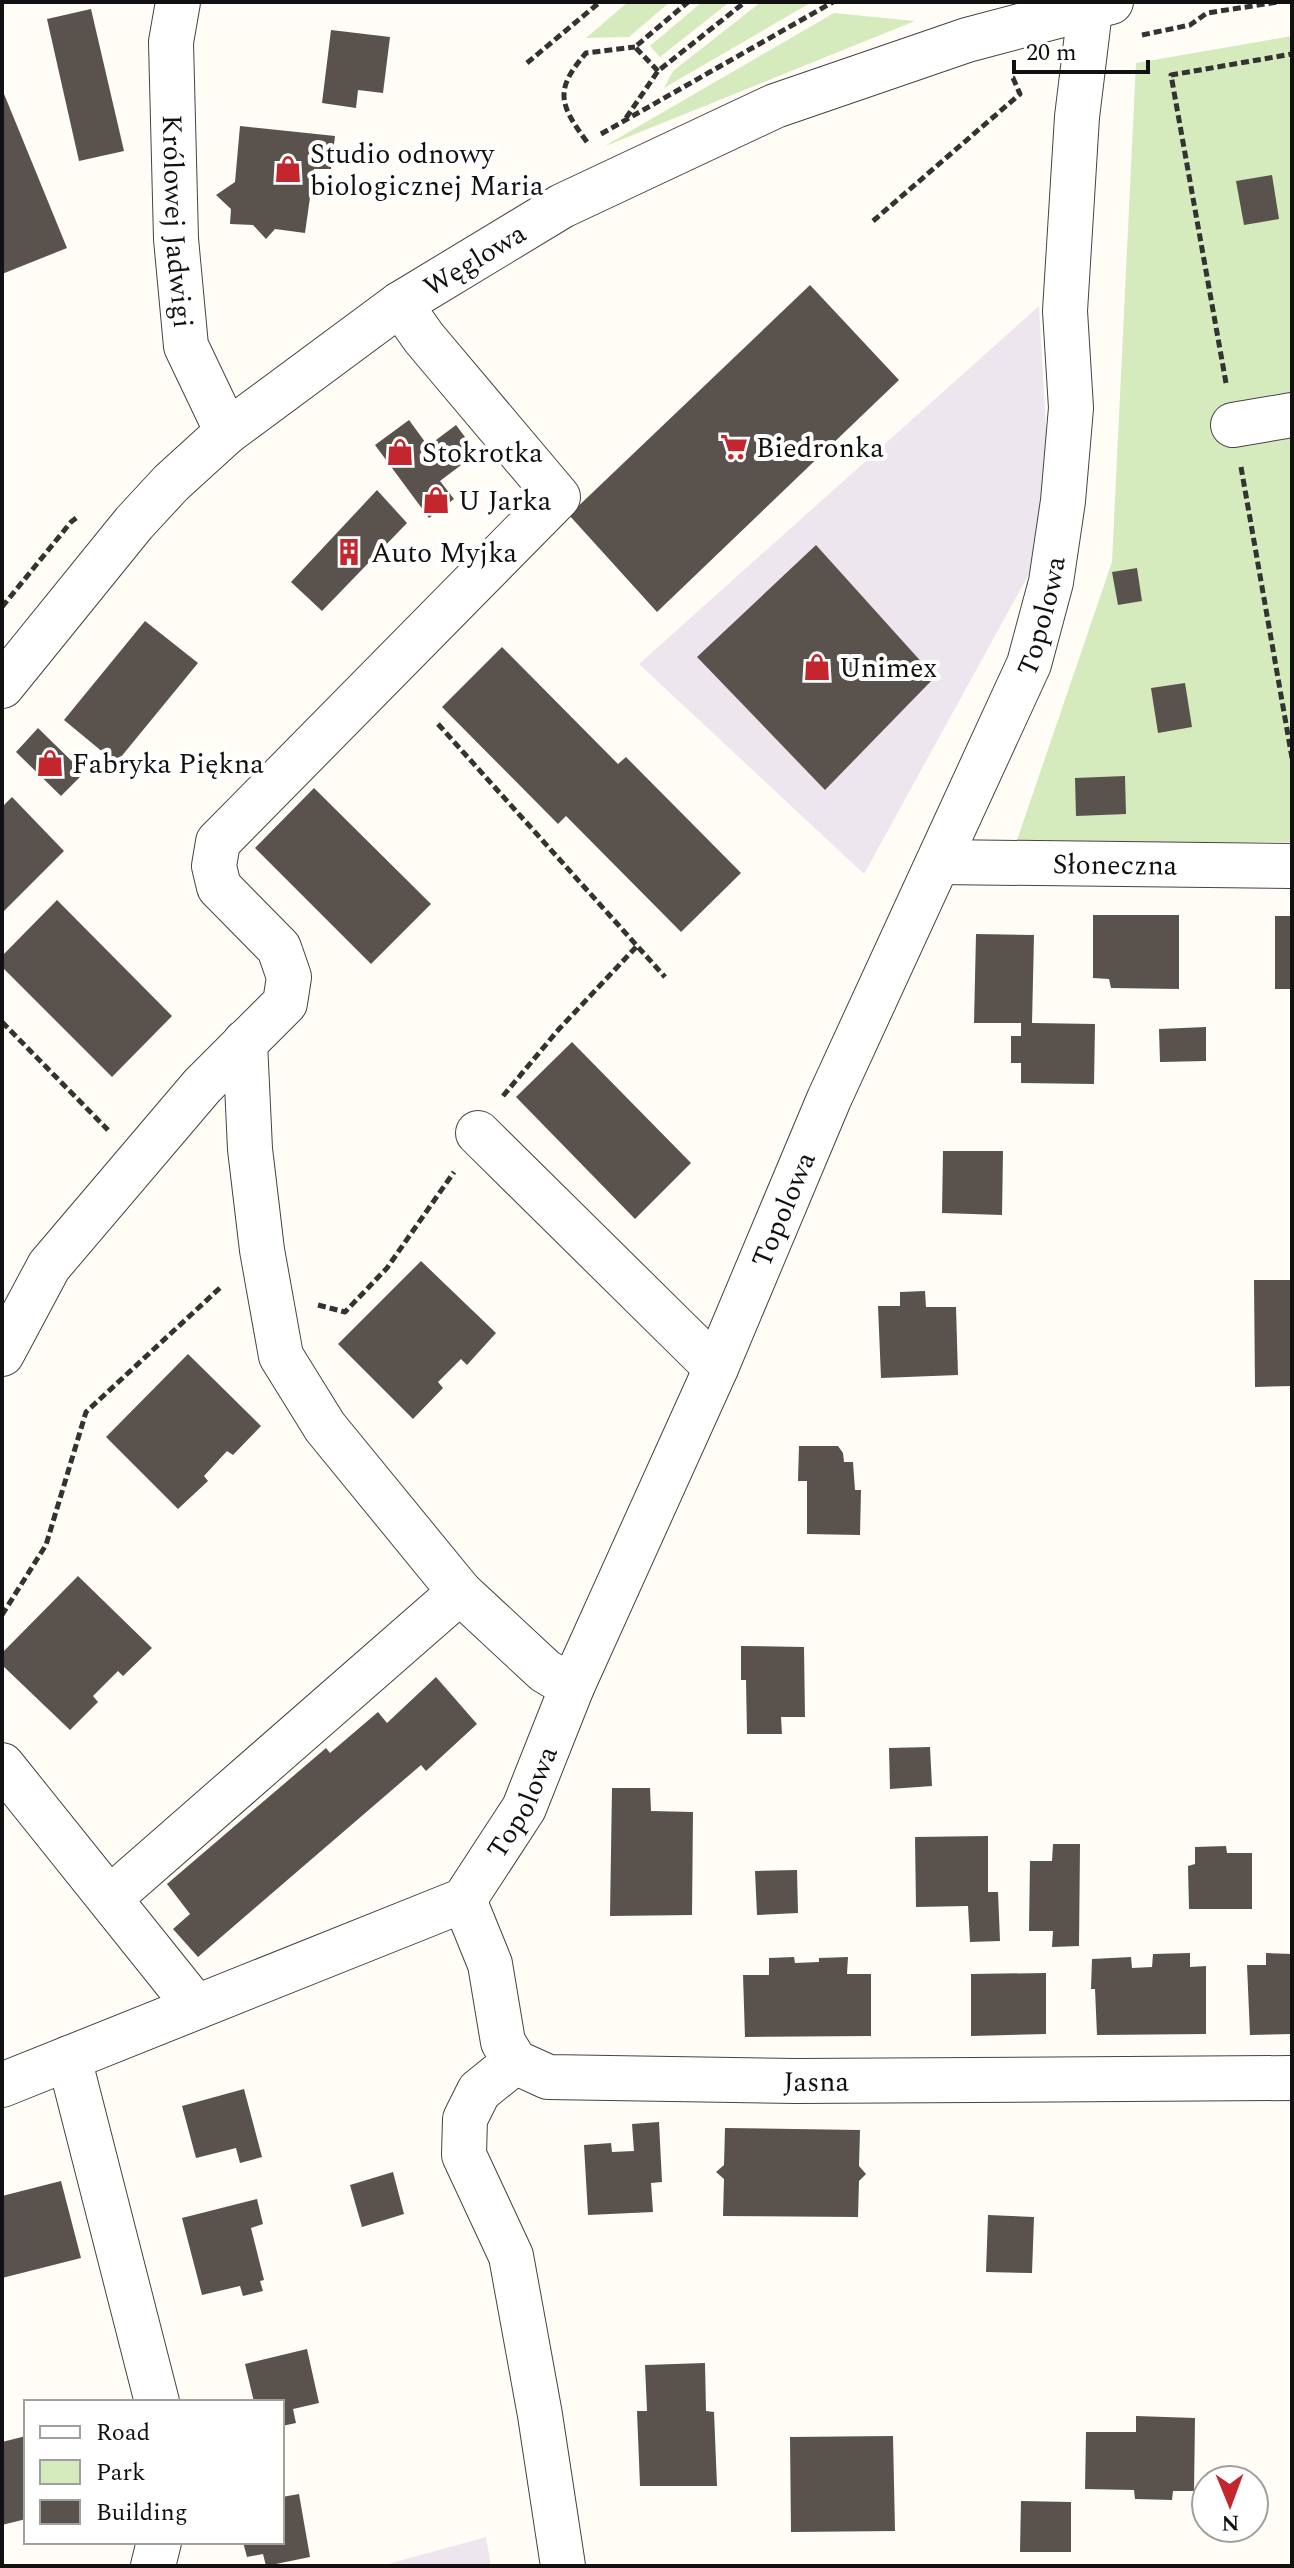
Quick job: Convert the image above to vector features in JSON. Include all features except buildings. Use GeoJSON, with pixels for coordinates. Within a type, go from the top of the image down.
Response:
{"type":"FeatureCollection","features":[{"type":"Feature","properties":{"kind":"street","name":"Królowej Jadwigi"},"geometry":{"type":"LineString","coordinates":[[178,2],[171,42],[175,208],[186,346],[227,432]]}},
{"type":"Feature","properties":{"kind":"street","name":"Węglowa"},"geometry":{"type":"LineString","coordinates":[[2,686],[134,523],[171,483],[227,432],[400,304],[562,206],[775,106],[967,40],[1098,3]]}},
{"type":"Feature","properties":{"kind":"street","name":"Topolowa"},"geometry":{"type":"LineString","coordinates":[[464,1900],[524,1808],[572,1687],[716,1368],[829,1099],[1029,664],[1051,582],[1063,501],[1071,408],[1065,311],[1077,117],[1098,3]]}},
{"type":"Feature","properties":{"kind":"street"},"geometry":{"type":"LineString","coordinates":[[2,1354],[49,1266],[202,1086],[285,1003],[289,977],[279,948],[219,887],[214,866],[218,842],[558,497],[424,338],[400,304]]}},
{"type":"Feature","properties":{"kind":"street"},"geometry":{"type":"LineString","coordinates":[[1233,425],[1292,415]]}},
{"type":"Feature","properties":{"kind":"street","name":"Słoneczna"},"geometry":{"type":"LineString","coordinates":[[939,862],[1292,866]]}},
{"type":"Feature","properties":{"kind":"street"},"geometry":{"type":"LineString","coordinates":[[245,1042],[250,1149],[262,1250],[281,1356],[325,1427],[460,1592],[545,1671],[572,1687]]}},
{"type":"Feature","properties":{"kind":"street"},"geometry":{"type":"LineString","coordinates":[[478,1133],[716,1368]]}},
{"type":"Feature","properties":{"kind":"street"},"geometry":{"type":"LineString","coordinates":[[110,1898],[460,1592]]}},
{"type":"Feature","properties":{"kind":"street"},"geometry":{"type":"LineString","coordinates":[[2,1765],[196,2007]]}},
{"type":"Feature","properties":{"kind":"street"},"geometry":{"type":"LineString","coordinates":[[2,2085],[464,1900],[490,1964],[503,2042],[515,2062],[479,2091],[465,2119],[464,2155],[511,2256],[563,2566]]}},
{"type":"Feature","properties":{"kind":"street"},"geometry":{"type":"LineString","coordinates":[[69,2058],[156,2400]]}},
{"type":"Feature","properties":{"kind":"street","name":"Jasna"},"geometry":{"type":"LineString","coordinates":[[515,2062],[548,2077],[796,2081],[1292,2078]]}},
{"type":"Feature","properties":{"kind":"street"},"geometry":{"type":"LineString","coordinates":[[153,2566],[158,2544]]}},
{"type":"Feature","properties":{"kind":"path"},"geometry":{"type":"LineString","coordinates":[[527,63],[600,2]]}},
{"type":"Feature","properties":{"kind":"path"},"geometry":{"type":"LineString","coordinates":[[587,142],[572,121],[562,95],[571,70],[586,53],[635,47],[688,2]]}},
{"type":"Feature","properties":{"kind":"path"},"geometry":{"type":"LineString","coordinates":[[1136,37],[1190,25],[1207,13],[1278,2]]}},
{"type":"Feature","properties":{"kind":"path"},"geometry":{"type":"LineString","coordinates":[[623,122],[658,71],[743,3]]}},
{"type":"Feature","properties":{"kind":"path"},"geometry":{"type":"LineString","coordinates":[[635,47],[658,71]]}},
{"type":"Feature","properties":{"kind":"path"},"geometry":{"type":"LineString","coordinates":[[1171,75],[1292,54]]}},
{"type":"Feature","properties":{"kind":"path"},"geometry":{"type":"LineString","coordinates":[[873,221],[1020,94]]}},
{"type":"Feature","properties":{"kind":"path"},"geometry":{"type":"LineString","coordinates":[[438,724],[665,977]]}},
{"type":"Feature","properties":{"kind":"path"},"geometry":{"type":"LineString","coordinates":[[2,1022],[138,1161]]}},
{"type":"Feature","properties":{"kind":"path"},"geometry":{"type":"LineString","coordinates":[[2,1615],[46,1545],[86,1412],[262,1250]]}},
{"type":"Feature","properties":{"kind":"shaded area"},"geometry":{"type":"Polygon","coordinates":[[[1039,306],[1050,498],[1035,563],[864,874],[639,664],[1039,306]]]}},
{"type":"Feature","properties":{"kind":"shaded area"},"geometry":{"type":"Polygon","coordinates":[[[486,2537],[491,2566],[381,2566],[486,2537]]]}},
{"type":"Feature","properties":{"kind":"green space"},"geometry":{"type":"Polygon","coordinates":[[[628,2],[670,2],[629,37],[586,38],[628,2]]]}},
{"type":"Feature","properties":{"kind":"green space"},"geometry":{"type":"Polygon","coordinates":[[[702,2],[727,4],[660,57],[650,46],[702,2]]]}},
{"type":"Feature","properties":{"kind":"green space"},"geometry":{"type":"Polygon","coordinates":[[[761,2],[812,2],[664,88],[673,71],[761,2]]]}},
{"type":"Feature","properties":{"kind":"green space"},"geometry":{"type":"Polygon","coordinates":[[[834,13],[915,21],[603,147],[834,13]]]}},
{"type":"Feature","properties":{"kind":"green space"},"geometry":{"type":"Polygon","coordinates":[[[1292,36],[1292,842],[1016,843],[1112,562],[1136,63],[1292,36]]]}},
{"type":"Feature","properties":{"kind":"place","name":"Studio odnowy biologicznej Maria"},"geometry":{"type":"Point","coordinates":[288,169]}},
{"type":"Feature","properties":{"kind":"place","name":"Biedronka"},"geometry":{"type":"Point","coordinates":[734,447]}},
{"type":"Feature","properties":{"kind":"place","name":"Stokrotka"},"geometry":{"type":"Point","coordinates":[400,452]}},
{"type":"Feature","properties":{"kind":"place","name":"U Jarka"},"geometry":{"type":"Point","coordinates":[436,500]}},
{"type":"Feature","properties":{"kind":"place","name":"Auto Myjka"},"geometry":{"type":"Point","coordinates":[349,552]}},
{"type":"Feature","properties":{"kind":"place","name":"Unimex"},"geometry":{"type":"Point","coordinates":[817,667]}},
{"type":"Feature","properties":{"kind":"place","name":"Fabryka Piękna"},"geometry":{"type":"Point","coordinates":[50,763]}}]}
